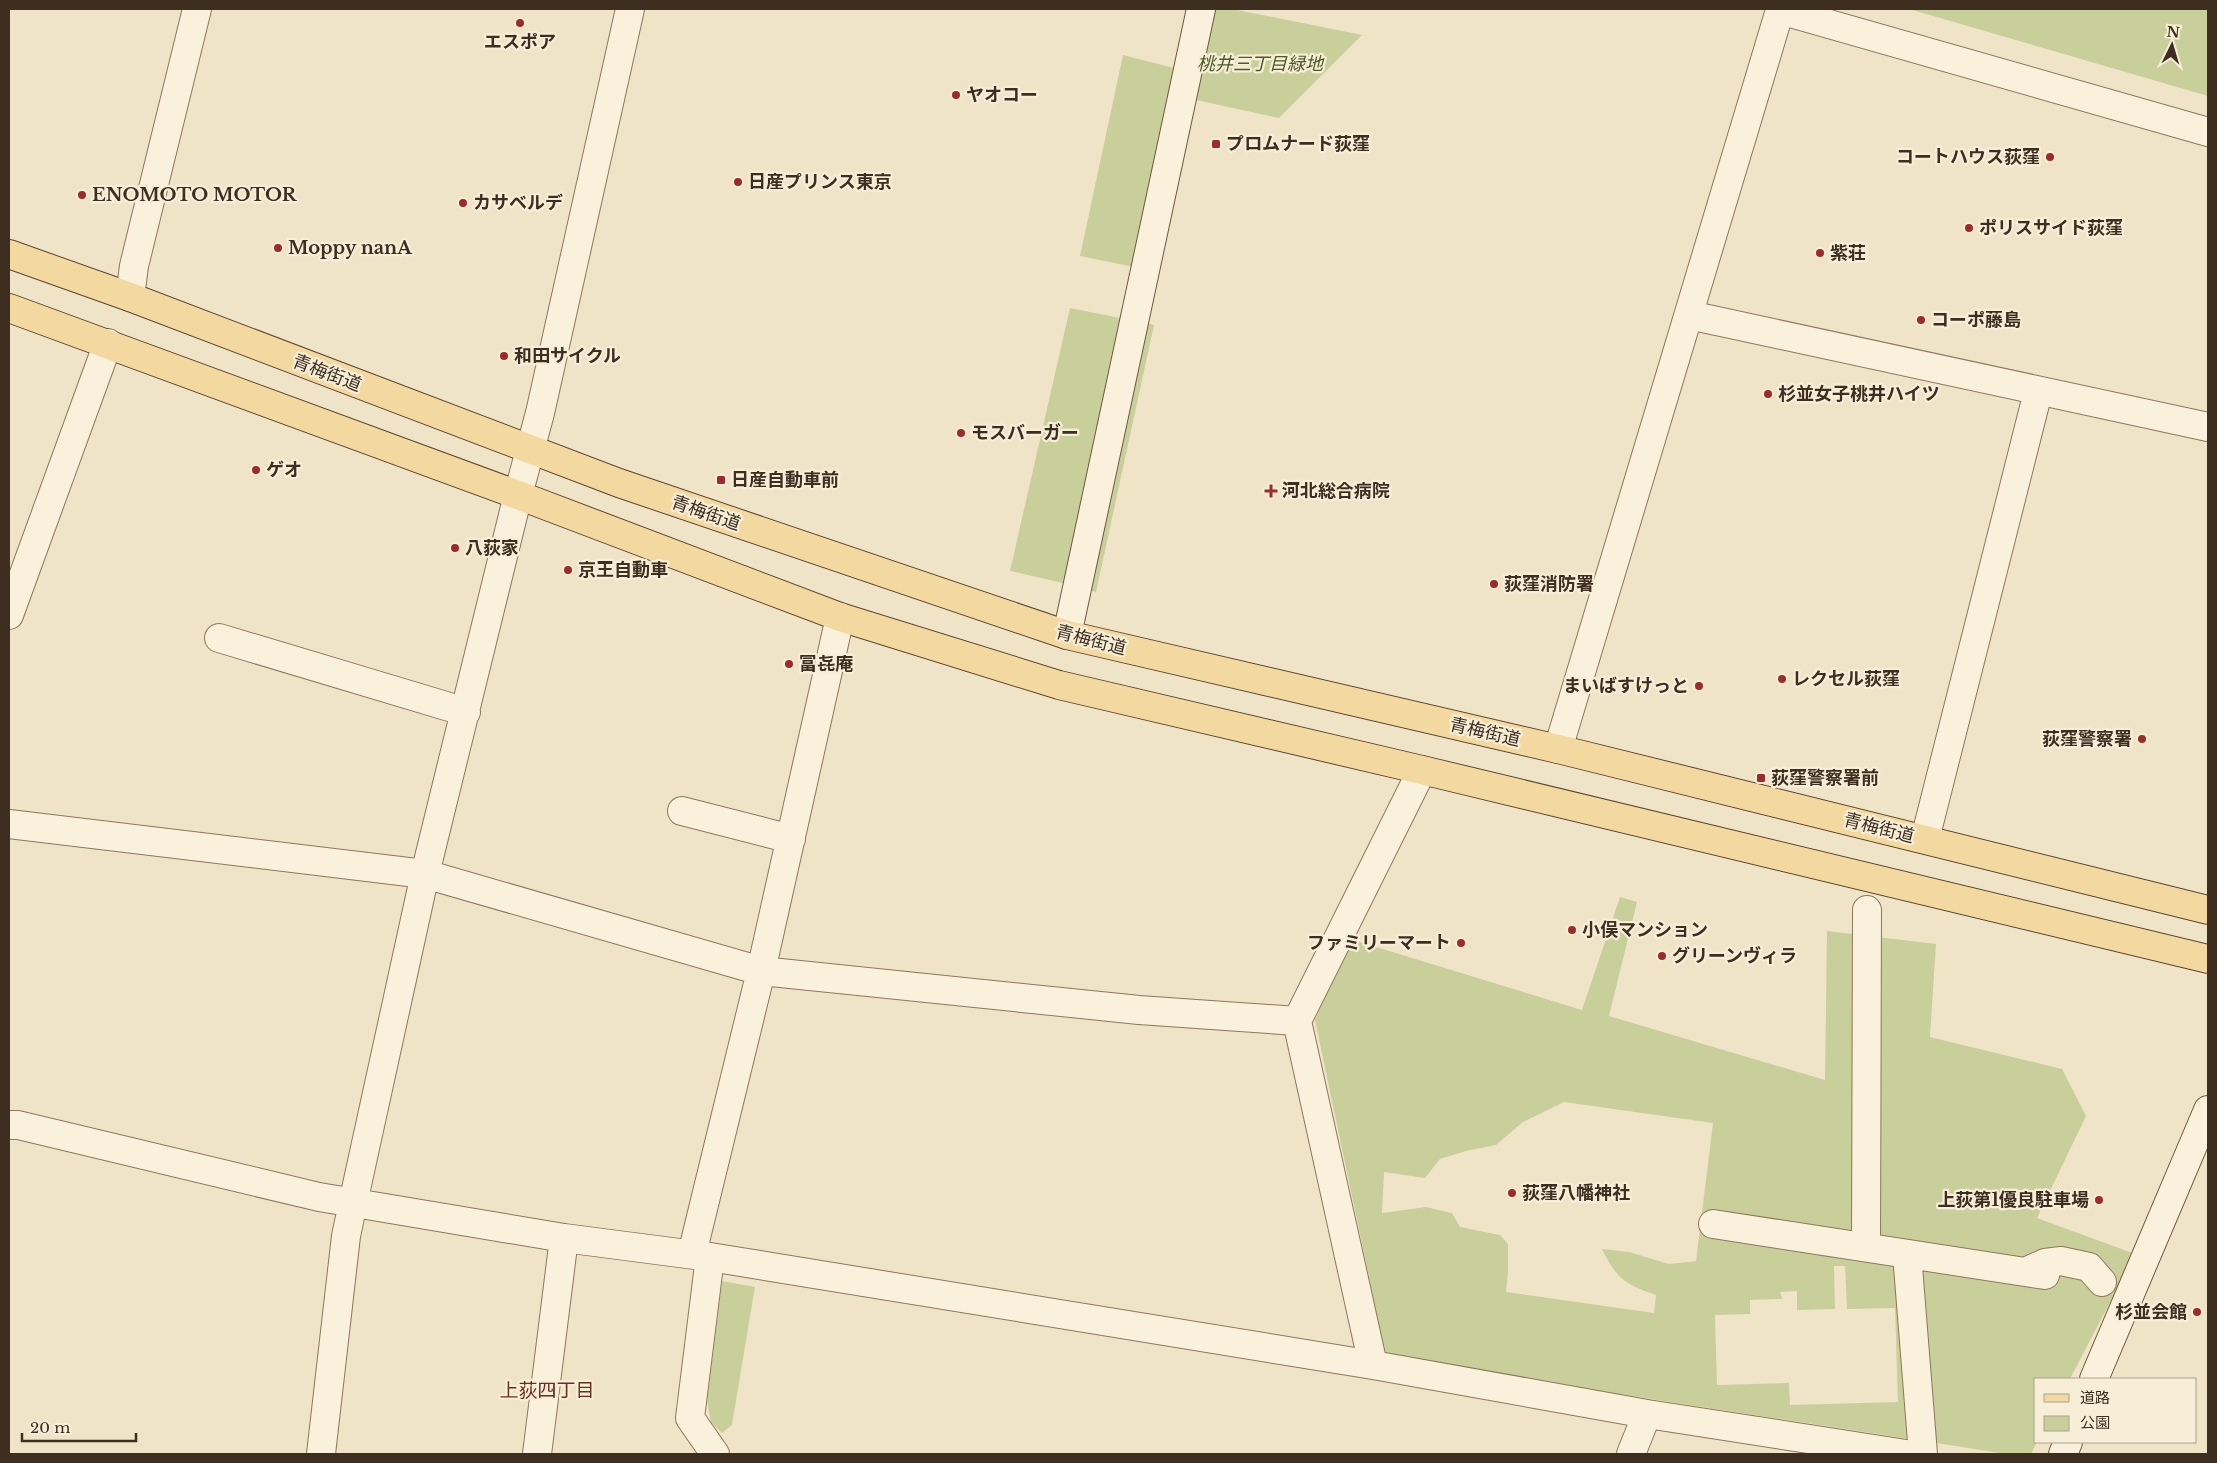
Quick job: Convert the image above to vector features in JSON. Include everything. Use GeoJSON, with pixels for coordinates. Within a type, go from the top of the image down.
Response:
{"type":"FeatureCollection","features":[{"type":"Feature","properties":{"kind":"main road","name":"青梅街道"},"geometry":{"type":"LineString","coordinates":[[9,254],[130,297],[618,483],[1067,635],[1558,749],[2208,910]]}},
{"type":"Feature","properties":{"kind":"main road"},"geometry":{"type":"LineString","coordinates":[[9,308],[518,495],[840,617],[1059,685],[1422,770],[2208,959]]}},
{"type":"Feature","properties":{"kind":"street"},"geometry":{"type":"LineString","coordinates":[[130,297],[134,266],[197,9]]}},
{"type":"Feature","properties":{"kind":"street"},"geometry":{"type":"LineString","coordinates":[[321,1454],[346,1236],[353,1203],[425,874],[518,495],[532,450],[630,9]]}},
{"type":"Feature","properties":{"kind":"street"},"geometry":{"type":"LineString","coordinates":[[1067,635],[1201,9]]}},
{"type":"Feature","properties":{"kind":"street"},"geometry":{"type":"LineString","coordinates":[[1558,749],[1780,10],[2208,132]]}},
{"type":"Feature","properties":{"kind":"street"},"geometry":{"type":"LineString","coordinates":[[1689,315],[2038,392],[2208,427]]}},
{"type":"Feature","properties":{"kind":"street"},"geometry":{"type":"LineString","coordinates":[[9,616],[15,577],[108,343]]}},
{"type":"Feature","properties":{"kind":"street"},"geometry":{"type":"LineString","coordinates":[[1925,839],[2038,392]]}},
{"type":"Feature","properties":{"kind":"street"},"geometry":{"type":"LineString","coordinates":[[715,1454],[690,1418],[701,1255],[761,971],[840,617]]}},
{"type":"Feature","properties":{"kind":"street"},"geometry":{"type":"LineString","coordinates":[[219,638],[466,712]]}},
{"type":"Feature","properties":{"kind":"street"},"geometry":{"type":"LineString","coordinates":[[1373,1365],[1298,1021],[1422,770]]}},
{"type":"Feature","properties":{"kind":"street"},"geometry":{"type":"LineString","coordinates":[[682,810],[791,839]]}},
{"type":"Feature","properties":{"kind":"street"},"geometry":{"type":"LineString","coordinates":[[9,824],[425,874],[761,971],[1139,1010],[1298,1021]]}},
{"type":"Feature","properties":{"kind":"street"},"geometry":{"type":"LineString","coordinates":[[1866,1247],[1867,910]]}},
{"type":"Feature","properties":{"kind":"street"},"geometry":{"type":"LineString","coordinates":[[2094,1378],[2208,1110]]}},
{"type":"Feature","properties":{"kind":"street"},"geometry":{"type":"LineString","coordinates":[[9,1125],[18,1125],[318,1197],[564,1238],[701,1255],[1373,1365],[1647,1414],[1906,1454]]}},
{"type":"Feature","properties":{"kind":"street"},"geometry":{"type":"LineString","coordinates":[[1713,1224],[2035,1273],[2045,1263],[2061,1261],[2089,1267],[2093,1281],[2134,1286]]}},
{"type":"Feature","properties":{"kind":"street"},"geometry":{"type":"LineString","coordinates":[[537,1454],[564,1238]]}},
{"type":"Feature","properties":{"kind":"street"},"geometry":{"type":"LineString","coordinates":[[1907,1254],[1923,1454]]}},
{"type":"Feature","properties":{"kind":"street"},"geometry":{"type":"LineString","coordinates":[[1631,1454],[1647,1414]]}},
{"type":"Feature","properties":{"kind":"green space","name":"桃井三丁目緑地"},"geometry":{"type":"Polygon","coordinates":[[[1216,9],[1232,9],[1362,35],[1279,118],[1196,100],[1216,9]]]}},
{"type":"Feature","properties":{"kind":"green space"},"geometry":{"type":"Polygon","coordinates":[[[1909,9],[2208,9],[2208,96],[1909,9]]]}},
{"type":"Feature","properties":{"kind":"green space","name":"桃井三丁目緑地"},"geometry":{"type":"Polygon","coordinates":[[[1123,55],[1178,69],[1134,267],[1080,256],[1123,55]]]}},
{"type":"Feature","properties":{"kind":"green space"},"geometry":{"type":"Polygon","coordinates":[[[1070,308],[1125,319],[1067,584],[1010,571],[1070,308]]]}},
{"type":"Feature","properties":{"kind":"green space"},"geometry":{"type":"Polygon","coordinates":[[[1141,321],[1154,325],[1096,592],[1083,589],[1141,321]]]}},
{"type":"Feature","properties":{"kind":"green space"},"geometry":{"type":"Polygon","coordinates":[[[1620,897],[1637,902],[1609,1016],[1825,1080],[1827,931],[1936,944],[1930,1037],[2062,1069],[2086,1116],[2037,1218],[2135,1254],[2071,1378],[2034,1378],[2034,1443],[2036,1443],[2031,1454],[2007,1454],[1386,1358],[1315,1020],[1350,939],[1582,1010],[1620,897]],[[1564,1102],[1523,1122],[1496,1145],[1440,1159],[1425,1178],[1384,1172],[1382,1213],[1426,1207],[1452,1213],[1460,1227],[1500,1235],[1508,1244],[1506,1292],[1654,1313],[1656,1295],[1629,1284],[1617,1274],[1602,1249],[1629,1252],[1669,1264],[1696,1261],[1713,1123],[1564,1102]],[[1834,1266],[1835,1309],[1797,1310],[1797,1291],[1780,1292],[1782,1299],[1750,1300],[1750,1314],[1715,1315],[1717,1385],[1789,1383],[1790,1405],[1898,1402],[1895,1308],[1847,1309],[1845,1266],[1834,1266]]]}},
{"type":"Feature","properties":{"kind":"green space"},"geometry":{"type":"Polygon","coordinates":[[[722,1281],[755,1287],[732,1425],[722,1433],[711,1422],[707,1401],[722,1281]]]}},
{"type":"Feature","properties":{"kind":"place","name":"エスポア"},"geometry":{"type":"Point","coordinates":[520,23]}},
{"type":"Feature","properties":{"kind":"place","name":"ヤオコー"},"geometry":{"type":"Point","coordinates":[956,95]}},
{"type":"Feature","properties":{"kind":"place","name":"プロムナード荻窪"},"geometry":{"type":"Point","coordinates":[1216,144]}},
{"type":"Feature","properties":{"kind":"place","name":"コートハウス荻窪"},"geometry":{"type":"Point","coordinates":[2050,157]}},
{"type":"Feature","properties":{"kind":"place","name":"日産プリンス東京"},"geometry":{"type":"Point","coordinates":[738,182]}},
{"type":"Feature","properties":{"kind":"place","name":"ENOMOTO MOTOR"},"geometry":{"type":"Point","coordinates":[82,195]}},
{"type":"Feature","properties":{"kind":"place","name":"カサベルデ"},"geometry":{"type":"Point","coordinates":[463,203]}},
{"type":"Feature","properties":{"kind":"place","name":"ポリスサイド荻窪"},"geometry":{"type":"Point","coordinates":[1969,228]}},
{"type":"Feature","properties":{"kind":"place","name":"Moppy nanA"},"geometry":{"type":"Point","coordinates":[278,248]}},
{"type":"Feature","properties":{"kind":"place","name":"紫荘"},"geometry":{"type":"Point","coordinates":[1820,253]}},
{"type":"Feature","properties":{"kind":"place","name":"コーポ藤島"},"geometry":{"type":"Point","coordinates":[1921,320]}},
{"type":"Feature","properties":{"kind":"place","name":"和田サイクル"},"geometry":{"type":"Point","coordinates":[504,356]}},
{"type":"Feature","properties":{"kind":"place","name":"杉並女子桃井ハイツ"},"geometry":{"type":"Point","coordinates":[1768,394]}},
{"type":"Feature","properties":{"kind":"place","name":"モスバーガー"},"geometry":{"type":"Point","coordinates":[961,433]}},
{"type":"Feature","properties":{"kind":"place","name":"ゲオ"},"geometry":{"type":"Point","coordinates":[256,470]}},
{"type":"Feature","properties":{"kind":"place","name":"日産自動車前"},"geometry":{"type":"Point","coordinates":[721,480]}},
{"type":"Feature","properties":{"kind":"place","name":"河北総合病院"},"geometry":{"type":"Point","coordinates":[1271,491]}},
{"type":"Feature","properties":{"kind":"place","name":"八荻家"},"geometry":{"type":"Point","coordinates":[455,548]}},
{"type":"Feature","properties":{"kind":"place","name":"京王自動車"},"geometry":{"type":"Point","coordinates":[568,570]}},
{"type":"Feature","properties":{"kind":"place","name":"荻窪消防署"},"geometry":{"type":"Point","coordinates":[1494,584]}},
{"type":"Feature","properties":{"kind":"place","name":"冨㐂庵"},"geometry":{"type":"Point","coordinates":[789,664]}},
{"type":"Feature","properties":{"kind":"place","name":"レクセル荻窪"},"geometry":{"type":"Point","coordinates":[1782,679]}},
{"type":"Feature","properties":{"kind":"place","name":"まいばすけっと"},"geometry":{"type":"Point","coordinates":[1699,686]}},
{"type":"Feature","properties":{"kind":"place","name":"荻窪警察署"},"geometry":{"type":"Point","coordinates":[2142,739]}},
{"type":"Feature","properties":{"kind":"place","name":"荻窪警察署前"},"geometry":{"type":"Point","coordinates":[1761,778]}},
{"type":"Feature","properties":{"kind":"place","name":"小俣マンション"},"geometry":{"type":"Point","coordinates":[1572,930]}},
{"type":"Feature","properties":{"kind":"place","name":"ファミリーマート"},"geometry":{"type":"Point","coordinates":[1461,943]}},
{"type":"Feature","properties":{"kind":"place","name":"グリーンヴィラ"},"geometry":{"type":"Point","coordinates":[1662,956]}},
{"type":"Feature","properties":{"kind":"place","name":"荻窪八幡神社"},"geometry":{"type":"Point","coordinates":[1512,1193]}},
{"type":"Feature","properties":{"kind":"place","name":"上荻第1優良駐車場"},"geometry":{"type":"Point","coordinates":[2099,1200]}},
{"type":"Feature","properties":{"kind":"place","name":"杉並会館"},"geometry":{"type":"Point","coordinates":[2197,1312]}},
{"type":"Feature","properties":{"kind":"district","name":"上荻四丁目"},"geometry":{"type":"Point","coordinates":[547,1390]}}]}
